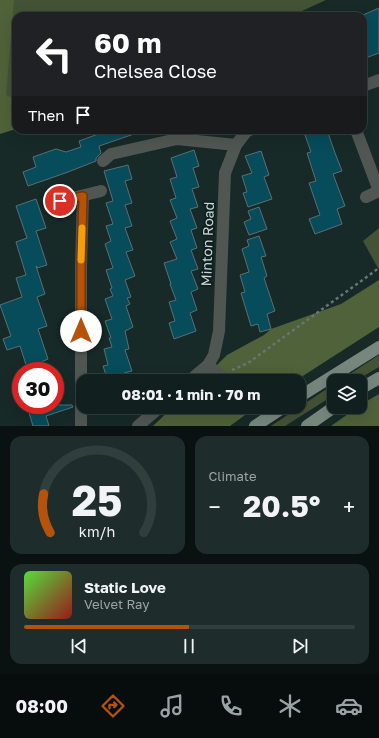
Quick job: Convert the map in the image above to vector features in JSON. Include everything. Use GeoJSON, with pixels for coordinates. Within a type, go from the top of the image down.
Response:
{"type":"FeatureCollection","features":[{"type":"Feature","properties":{"kind":"main road"},"geometry":{"type":"LineString","coordinates":[[306,393],[379,346]]}},
{"type":"Feature","properties":{"kind":"main road"},"geometry":{"type":"LineString","coordinates":[[367,385],[379,378]]}},
{"type":"Feature","properties":{"kind":"main road"},"geometry":{"type":"LineString","coordinates":[[307,426],[327,412]]}},
{"type":"Feature","properties":{"kind":"main road"},"geometry":{"type":"LineString","coordinates":[[255,426],[273,414]]}},
{"type":"Feature","properties":{"kind":"street"},"geometry":{"type":"LineString","coordinates":[[367,84],[379,80]]}},
{"type":"Feature","properties":{"kind":"street","name":"Minton Road"},"geometry":{"type":"LineString","coordinates":[[197,374],[208,365],[214,355],[219,332],[225,173],[236,145],[244,134]]}},
{"type":"Feature","properties":{"kind":"street"},"geometry":{"type":"LineString","coordinates":[[358,134],[379,191],[366,197]]}},
{"type":"Feature","properties":{"kind":"street"},"geometry":{"type":"LineString","coordinates":[[104,161],[111,154],[177,139],[236,145]]}},
{"type":"Feature","properties":{"kind":"street"},"geometry":{"type":"LineString","coordinates":[[60,201],[101,191]]}},
{"type":"Feature","properties":{"kind":"street"},"geometry":{"type":"LineString","coordinates":[[81,426],[81,267],[83,196]]}},
{"type":"Feature","properties":{"kind":"street"},"geometry":{"type":"LineString","coordinates":[[208,365],[219,374]]}},
{"type":"Feature","properties":{"kind":"street"},"geometry":{"type":"LineString","coordinates":[[138,426],[152,414]]}},
{"type":"Feature","properties":{"kind":"path"},"geometry":{"type":"LineString","coordinates":[[222,374],[248,363],[379,268]]}},
{"type":"Feature","properties":{"kind":"green space"},"geometry":{"type":"Polygon","coordinates":[[[0,0],[326,0],[300,12],[12,12],[12,129],[0,133],[0,0]]]}},
{"type":"Feature","properties":{"kind":"green space"},"geometry":{"type":"Polygon","coordinates":[[[0,0],[14,0],[6,95],[12,98],[12,130],[0,134],[0,0]]]}},
{"type":"Feature","properties":{"kind":"green space"},"geometry":{"type":"Polygon","coordinates":[[[379,228],[379,270],[363,241],[379,228]]]}},
{"type":"Feature","properties":{"kind":"green space"},"geometry":{"type":"Polygon","coordinates":[[[379,280],[379,327],[306,374],[208,374],[227,355],[264,335],[271,329],[341,304],[379,280]]]}},
{"type":"Feature","properties":{"kind":"green space"},"geometry":{"type":"Polygon","coordinates":[[[379,355],[379,367],[367,374],[350,374],[379,355]]]}},
{"type":"Feature","properties":{"kind":"green space"},"geometry":{"type":"Polygon","coordinates":[[[327,389],[327,399],[306,413],[306,403],[327,389]]]}},
{"type":"Feature","properties":{"kind":"green space"},"geometry":{"type":"Polygon","coordinates":[[[379,394],[379,426],[331,426],[348,414],[367,414],[367,401],[379,394]]]}},
{"type":"Feature","properties":{"kind":"green space"},"geometry":{"type":"Polygon","coordinates":[[[166,414],[246,414],[230,426],[153,426],[166,414]]]}},
{"type":"Feature","properties":{"kind":"green space"},"geometry":{"type":"Polygon","coordinates":[[[289,414],[304,414],[285,426],[271,426],[289,414]]]}},
{"type":"Feature","properties":{"kind":"building"},"geometry":{"type":"Polygon","coordinates":[[[379,8],[379,53],[367,58],[367,13],[379,8]]]}},
{"type":"Feature","properties":{"kind":"building"},"geometry":{"type":"Polygon","coordinates":[[[98,134],[134,134],[99,146],[101,153],[96,158],[96,161],[28,186],[23,172],[36,167],[33,157],[56,149],[66,152],[81,147],[79,141],[98,134]]]}},
{"type":"Feature","properties":{"kind":"building"},"geometry":{"type":"Polygon","coordinates":[[[328,134],[342,171],[333,174],[345,206],[337,209],[342,224],[315,234],[309,219],[320,215],[309,183],[316,181],[307,153],[311,152],[305,135],[328,134]]]}},
{"type":"Feature","properties":{"kind":"building"},"geometry":{"type":"Polygon","coordinates":[[[194,150],[199,166],[193,168],[199,187],[192,189],[198,207],[190,209],[197,228],[191,230],[197,248],[191,250],[198,269],[191,271],[198,289],[191,292],[197,310],[190,313],[196,331],[174,339],[169,323],[175,321],[169,302],[176,300],[164,263],[177,259],[170,242],[177,239],[170,221],[177,218],[170,200],[176,198],[170,179],[177,177],[171,158],[194,150]]]}},
{"type":"Feature","properties":{"kind":"building"},"geometry":{"type":"Polygon","coordinates":[[[261,151],[269,175],[264,177],[272,199],[248,207],[243,193],[247,192],[242,176],[252,173],[245,156],[261,151]]]}},
{"type":"Feature","properties":{"kind":"building"},"geometry":{"type":"Polygon","coordinates":[[[128,165],[132,179],[125,181],[132,203],[125,205],[132,226],[125,228],[133,250],[126,252],[135,276],[125,280],[131,297],[127,298],[130,304],[126,306],[133,327],[125,331],[129,349],[125,350],[132,371],[124,374],[106,374],[103,366],[108,365],[104,349],[112,347],[109,338],[111,338],[105,321],[112,319],[105,299],[113,296],[106,270],[113,268],[105,244],[111,241],[106,226],[113,224],[106,203],[113,201],[104,171],[128,165]]]}},
{"type":"Feature","properties":{"kind":"building"},"geometry":{"type":"Polygon","coordinates":[[[36,199],[46,228],[36,231],[47,265],[37,268],[36,266],[45,294],[37,297],[47,326],[38,329],[48,359],[41,362],[25,362],[20,346],[7,350],[3,339],[11,336],[0,305],[22,297],[16,278],[26,275],[16,242],[27,238],[16,206],[36,199]]]}},
{"type":"Feature","properties":{"kind":"building"},"geometry":{"type":"Polygon","coordinates":[[[259,207],[267,229],[249,235],[244,222],[251,219],[248,211],[259,207]]]}},
{"type":"Feature","properties":{"kind":"building"},"geometry":{"type":"Polygon","coordinates":[[[259,236],[266,256],[261,257],[267,276],[264,278],[275,311],[267,314],[271,329],[260,332],[258,324],[251,326],[241,293],[245,292],[240,275],[249,272],[242,249],[249,246],[247,240],[259,236]]]}},
{"type":"Feature","properties":{"kind":"building"},"geometry":{"type":"Polygon","coordinates":[[[64,405],[72,405],[73,407],[64,410],[64,405]]]}},
{"type":"Feature","properties":{"kind":"building"},"geometry":{"type":"Polygon","coordinates":[[[29,414],[52,414],[46,416],[49,426],[33,426],[29,414]]]}},
{"type":"Feature","properties":{"kind":"slow traffic"},"geometry":{"type":"LineString","coordinates":[[81,260],[82,228]]}},
{"type":"Feature","properties":{"kind":"route"},"geometry":{"type":"LineString","coordinates":[[60,201],[83,196],[81,331]]}}]}
